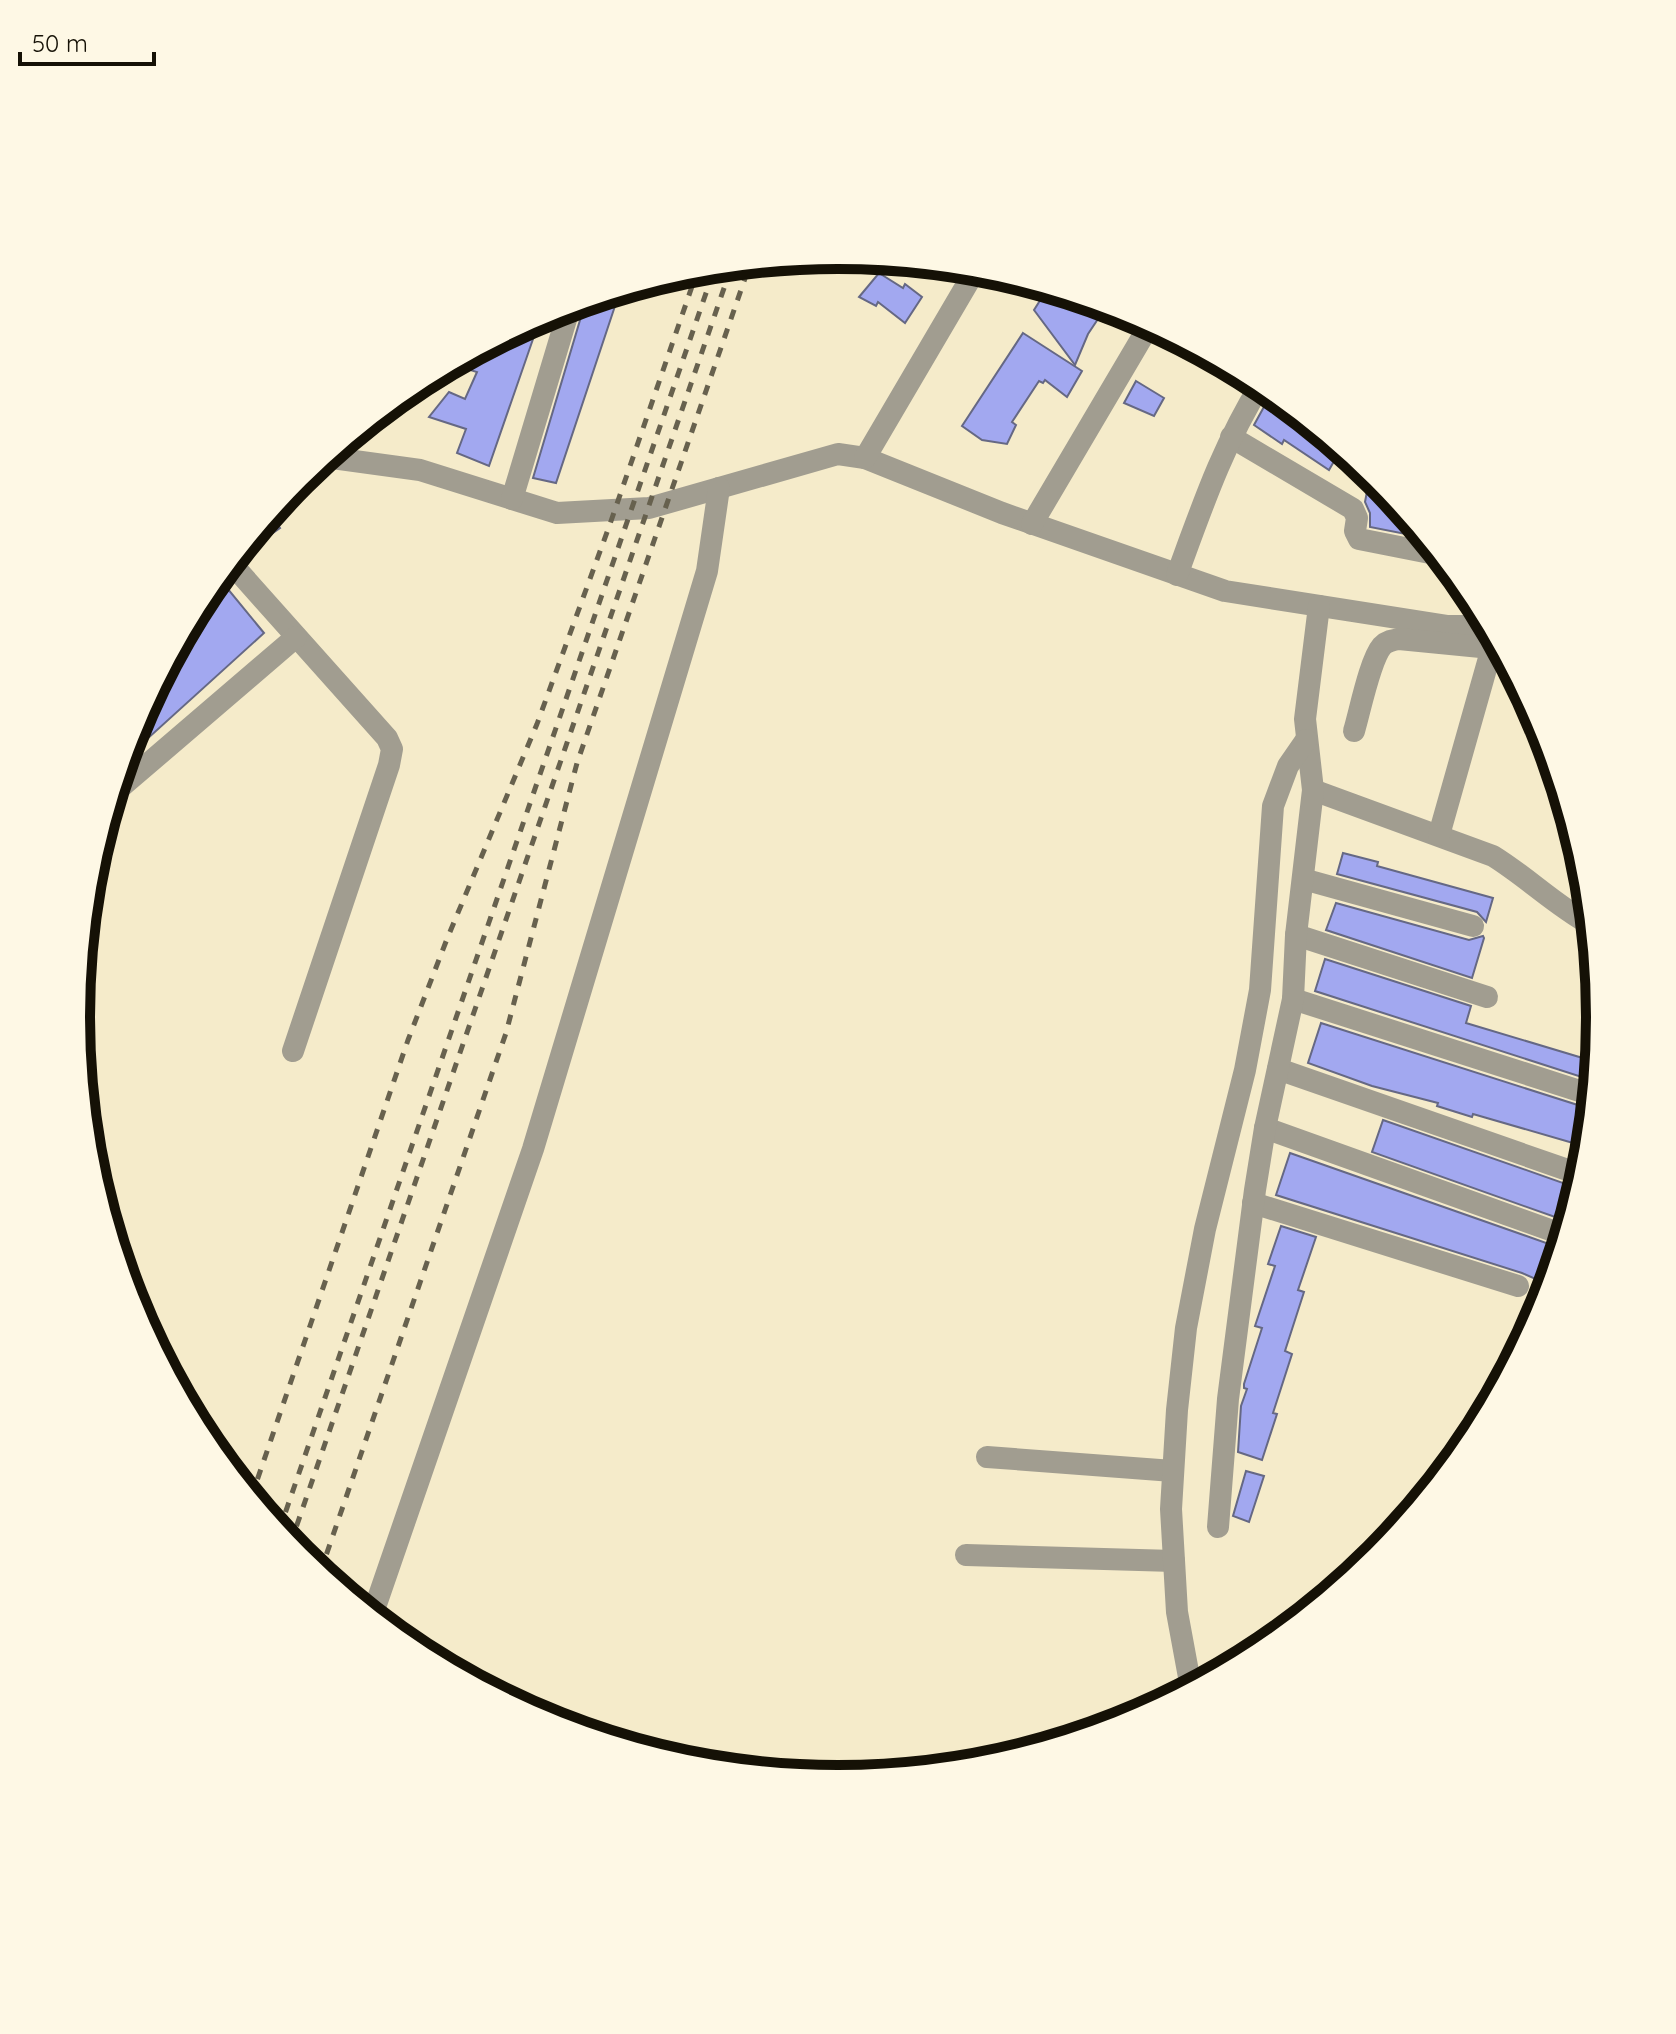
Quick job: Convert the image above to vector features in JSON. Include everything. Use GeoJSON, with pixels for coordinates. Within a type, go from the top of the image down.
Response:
{"type":"FeatureCollection","features":[{"type":"Feature","properties":{"kind":"street"},"geometry":{"type":"LineString","coordinates":[[865,458],[969,281]]}},
{"type":"Feature","properties":{"kind":"street"},"geometry":{"type":"LineString","coordinates":[[512,499],[565,321]]}},
{"type":"Feature","properties":{"kind":"street"},"geometry":{"type":"LineString","coordinates":[[1032,524],[1144,335]]}},
{"type":"Feature","properties":{"kind":"street"},"geometry":{"type":"LineString","coordinates":[[1177,575],[1213,476],[1255,395]]}},
{"type":"Feature","properties":{"kind":"street"},"geometry":{"type":"LineString","coordinates":[[1231,437],[1353,509],[1359,539],[1422,552]]}},
{"type":"Feature","properties":{"kind":"street"},"geometry":{"type":"LineString","coordinates":[[343,456],[420,470],[557,513],[649,508],[838,454],[865,458],[1032,524],[1225,591],[1478,630]]}},
{"type":"Feature","properties":{"kind":"street"},"geometry":{"type":"LineString","coordinates":[[376,1604],[533,1149],[707,571],[719,488]]}},
{"type":"Feature","properties":{"kind":"street"},"geometry":{"type":"LineString","coordinates":[[238,571],[387,738],[392,749],[293,1051]]}},
{"type":"Feature","properties":{"kind":"street"},"geometry":{"type":"LineString","coordinates":[[1218,1527],[1228,1399],[1253,1203],[1265,1128],[1293,999],[1296,935],[1313,790],[1306,740],[1308,683],[1319,606]]}},
{"type":"Feature","properties":{"kind":"street"},"geometry":{"type":"LineString","coordinates":[[1354,731],[1376,658],[1384,645],[1399,639],[1479,632]]}},
{"type":"Feature","properties":{"kind":"street"},"geometry":{"type":"LineString","coordinates":[[129,780],[296,637]]}},
{"type":"Feature","properties":{"kind":"street"},"geometry":{"type":"LineString","coordinates":[[1439,835],[1486,643]]}},
{"type":"Feature","properties":{"kind":"street"},"geometry":{"type":"LineString","coordinates":[[1189,1677],[1177,1612],[1171,1509],[1186,1328],[1205,1229],[1245,1070],[1260,990],[1273,806],[1288,766],[1306,740]]}},
{"type":"Feature","properties":{"kind":"street"},"geometry":{"type":"LineString","coordinates":[[1313,790],[1493,856],[1520,872],[1580,919]]}},
{"type":"Feature","properties":{"kind":"street"},"geometry":{"type":"LineString","coordinates":[[1303,879],[1473,926]]}},
{"type":"Feature","properties":{"kind":"street"},"geometry":{"type":"LineString","coordinates":[[1296,935],[1487,997]]}},
{"type":"Feature","properties":{"kind":"street"},"geometry":{"type":"LineString","coordinates":[[1293,999],[1582,1092]]}},
{"type":"Feature","properties":{"kind":"street"},"geometry":{"type":"LineString","coordinates":[[1278,1069],[1570,1171]]}},
{"type":"Feature","properties":{"kind":"street"},"geometry":{"type":"LineString","coordinates":[[1265,1128],[1554,1232]]}},
{"type":"Feature","properties":{"kind":"street"},"geometry":{"type":"LineString","coordinates":[[1253,1203],[1518,1286]]}},
{"type":"Feature","properties":{"kind":"street"},"geometry":{"type":"LineString","coordinates":[[987,1457],[1173,1471]]}},
{"type":"Feature","properties":{"kind":"street"},"geometry":{"type":"LineString","coordinates":[[966,1555],[1174,1561]]}},
{"type":"Feature","properties":{"kind":"building"},"geometry":{"type":"Polygon","coordinates":[[[879,273],[903,288],[905,284],[922,297],[905,323],[878,302],[876,306],[859,297],[879,273]]]}},
{"type":"Feature","properties":{"kind":"building"},"geometry":{"type":"Polygon","coordinates":[[[1042,297],[1106,319],[1104,322],[1098,319],[1075,365],[1034,310],[1042,297]]]}},
{"type":"Feature","properties":{"kind":"building"},"geometry":{"type":"Polygon","coordinates":[[[616,303],[556,483],[533,478],[581,315],[616,303]]]}},
{"type":"Feature","properties":{"kind":"building"},"geometry":{"type":"Polygon","coordinates":[[[1023,333],[1082,371],[1067,397],[1045,380],[1043,383],[1039,381],[1012,422],[1016,425],[1007,444],[982,440],[962,426],[1023,333]]]}},
{"type":"Feature","properties":{"kind":"building"},"geometry":{"type":"Polygon","coordinates":[[[535,334],[489,466],[457,453],[466,429],[429,417],[449,392],[465,399],[477,372],[465,368],[535,334]]]}},
{"type":"Feature","properties":{"kind":"building"},"geometry":{"type":"Polygon","coordinates":[[[1136,381],[1164,398],[1154,416],[1124,403],[1136,381]]]}},
{"type":"Feature","properties":{"kind":"building"},"geometry":{"type":"Polygon","coordinates":[[[1266,404],[1335,459],[1329,470],[1284,440],[1282,444],[1254,425],[1266,404]]]}},
{"type":"Feature","properties":{"kind":"building"},"geometry":{"type":"Polygon","coordinates":[[[1368,489],[1409,535],[1370,527],[1370,513],[1365,502],[1368,489]]]}},
{"type":"Feature","properties":{"kind":"building"},"geometry":{"type":"Polygon","coordinates":[[[277,523],[280,528],[267,536],[277,523]]]}},
{"type":"Feature","properties":{"kind":"building"},"geometry":{"type":"Polygon","coordinates":[[[226,587],[264,633],[142,743],[190,643],[226,587]]]}},
{"type":"Feature","properties":{"kind":"building"},"geometry":{"type":"Polygon","coordinates":[[[1343,853],[1378,862],[1377,866],[1493,898],[1486,922],[1477,912],[1337,874],[1343,853]]]}},
{"type":"Feature","properties":{"kind":"building"},"geometry":{"type":"Polygon","coordinates":[[[1336,903],[1469,940],[1483,936],[1472,978],[1326,930],[1336,903]]]}},
{"type":"Feature","properties":{"kind":"building"},"geometry":{"type":"Polygon","coordinates":[[[1325,959],[1471,1006],[1466,1023],[1584,1058],[1583,1077],[1315,991],[1325,959]]]}},
{"type":"Feature","properties":{"kind":"building"},"geometry":{"type":"Polygon","coordinates":[[[1321,1023],[1581,1106],[1578,1126],[1573,1143],[1473,1114],[1472,1117],[1437,1106],[1438,1103],[1372,1086],[1308,1063],[1321,1023]]]}},
{"type":"Feature","properties":{"kind":"building"},"geometry":{"type":"Polygon","coordinates":[[[1383,1120],[1566,1184],[1555,1217],[1372,1152],[1383,1120]]]}},
{"type":"Feature","properties":{"kind":"building"},"geometry":{"type":"Polygon","coordinates":[[[1290,1153],[1550,1244],[1538,1280],[1276,1195],[1290,1153]]]}},
{"type":"Feature","properties":{"kind":"building"},"geometry":{"type":"Polygon","coordinates":[[[1281,1226],[1316,1237],[1298,1290],[1304,1292],[1285,1351],[1292,1354],[1262,1460],[1238,1452],[1241,1406],[1247,1389],[1244,1384],[1262,1328],[1255,1326],[1275,1266],[1268,1264],[1281,1226]]]}},
{"type":"Feature","properties":{"kind":"building"},"geometry":{"type":"Polygon","coordinates":[[[1246,1471],[1264,1476],[1249,1522],[1233,1516],[1246,1471]]]}},
{"type":"Feature","properties":{"kind":"railway"},"geometry":{"type":"LineString","coordinates":[[324,1560],[506,1033],[577,763],[746,274]]}},
{"type":"Feature","properties":{"kind":"railway"},"geometry":{"type":"LineString","coordinates":[[295,1531],[728,277]]}},
{"type":"Feature","properties":{"kind":"railway"},"geometry":{"type":"LineString","coordinates":[[283,1518],[711,280]]}},
{"type":"Feature","properties":{"kind":"railway"},"geometry":{"type":"LineString","coordinates":[[256,1485],[408,1040],[537,724],[693,283]]}}]}
